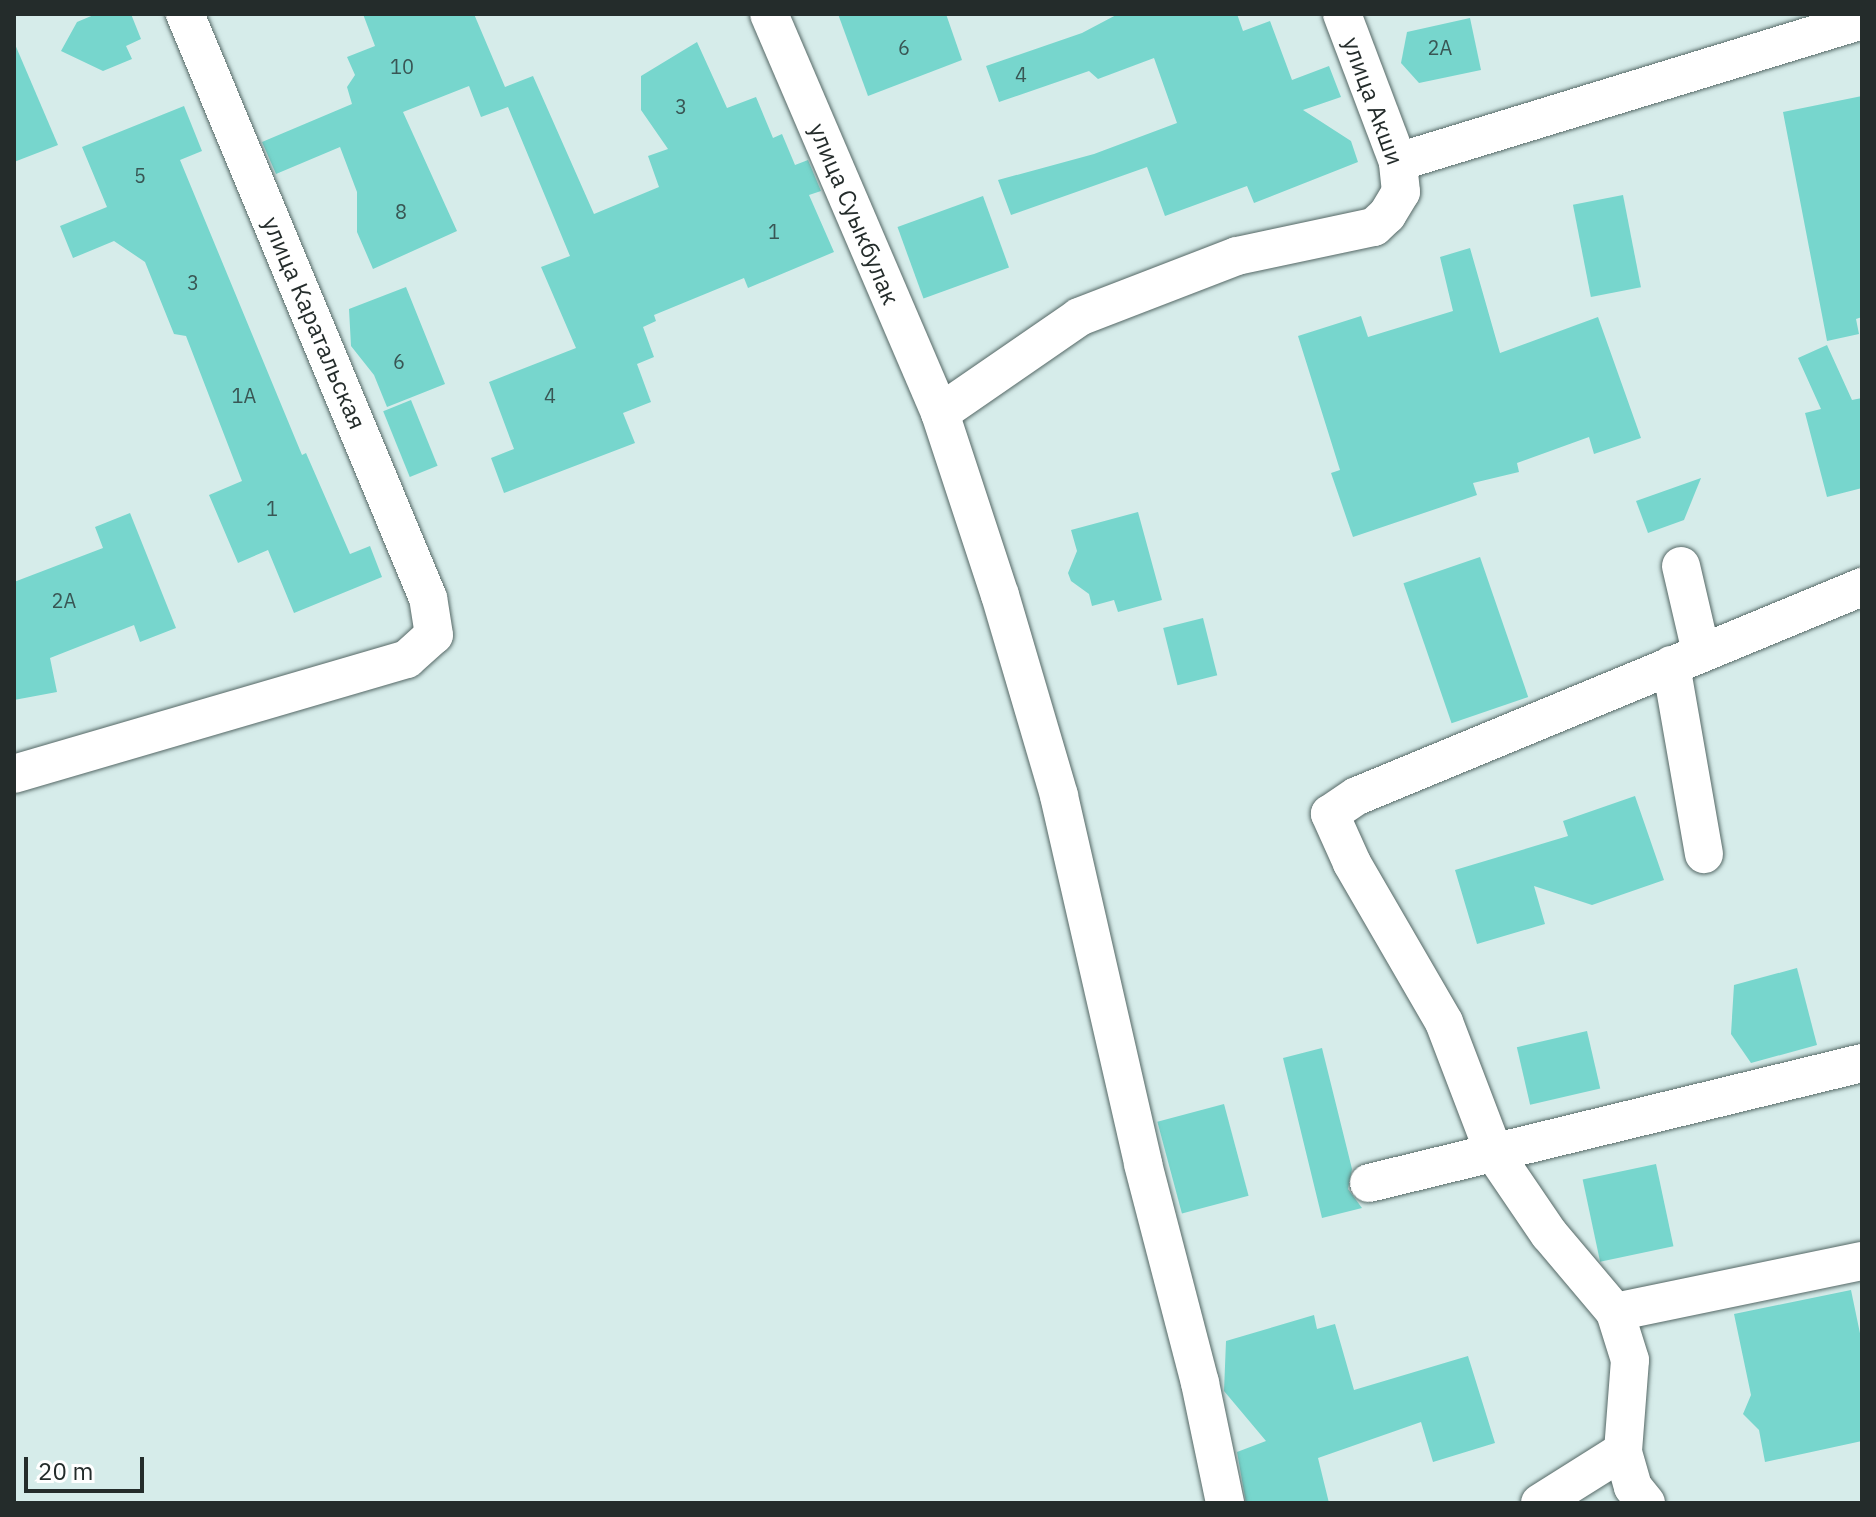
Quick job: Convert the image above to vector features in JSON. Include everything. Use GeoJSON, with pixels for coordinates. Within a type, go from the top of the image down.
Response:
{"type":"FeatureCollection","features":[{"type":"Feature","properties":{"kind":"street","name":"улица Каратальская"},"geometry":{"type":"LineString","coordinates":[[14,774],[407,659],[434,635],[428,598],[185,14]]}},
{"type":"Feature","properties":{"kind":"street","name":"улица Суыкбулак"},"geometry":{"type":"LineString","coordinates":[[769,14],[940,413],[1059,796],[1225,1503]]}},
{"type":"Feature","properties":{"kind":"street","name":"улица Акши"},"geometry":{"type":"LineString","coordinates":[[940,413],[1079,317],[1237,256],[1374,227],[1401,192],[1398,162],[1342,14]]}},
{"type":"Feature","properties":{"kind":"street"},"geometry":{"type":"LineString","coordinates":[[1398,162],[1862,20]]}},
{"type":"Feature","properties":{"kind":"street"},"geometry":{"type":"LineString","coordinates":[[1681,566],[1686,659],[1704,854]]}},
{"type":"Feature","properties":{"kind":"street"},"geometry":{"type":"LineString","coordinates":[[1646,1503],[1633,1487],[1623,1451],[1630,1360],[1615,1312],[1549,1234],[1494,1153],[1444,1022],[1352,863],[1330,814],[1357,796],[1862,587]]}},
{"type":"Feature","properties":{"kind":"street"},"geometry":{"type":"LineString","coordinates":[[1369,1183],[1862,1063]]}},
{"type":"Feature","properties":{"kind":"street"},"geometry":{"type":"LineString","coordinates":[[1615,1312],[1862,1261]]}},
{"type":"Feature","properties":{"kind":"street"},"geometry":{"type":"LineString","coordinates":[[1540,1503],[1623,1451]]}},
{"type":"Feature","properties":{"kind":"building"},"geometry":{"type":"Polygon","coordinates":[[[96,14],[131,14],[141,39],[126,46],[132,59],[103,71],[61,51],[77,22],[96,14]]]}},
{"type":"Feature","properties":{"kind":"building"},"geometry":{"type":"Polygon","coordinates":[[[363,14],[474,14],[505,87],[533,76],[594,214],[659,187],[648,156],[668,149],[641,110],[641,76],[697,42],[727,108],[756,97],[773,138],[782,134],[795,165],[808,160],[821,191],[809,195],[834,252],[748,288],[744,278],[654,315],[656,321],[643,327],[654,357],[637,364],[651,402],[623,413],[635,443],[504,493],[491,458],[514,449],[489,382],[576,348],[541,267],[570,256],[508,107],[481,117],[469,86],[403,112],[457,231],[373,269],[357,232],[357,192],[340,147],[276,174],[262,142],[352,104],[347,87],[355,75],[347,57],[375,46],[363,14]]]}},
{"type":"Feature","properties":{"kind":"building"},"geometry":{"type":"Polygon","coordinates":[[[838,14],[946,14],[962,60],[868,96],[838,14]]]}},
{"type":"Feature","properties":{"kind":"building"},"geometry":{"type":"Polygon","coordinates":[[[1118,14],[1237,14],[1243,31],[1270,21],[1292,80],[1329,66],[1341,97],[1303,110],[1351,141],[1358,162],[1254,203],[1247,186],[1165,216],[1147,167],[1011,215],[998,180],[1094,154],[1177,123],[1154,58],[1098,79],[1089,71],[999,102],[986,66],[1082,33],[1118,14]]]}},
{"type":"Feature","properties":{"kind":"building"},"geometry":{"type":"Polygon","coordinates":[[[1470,18],[1481,70],[1419,83],[1401,63],[1407,32],[1470,18]]]}},
{"type":"Feature","properties":{"kind":"building"},"geometry":{"type":"Polygon","coordinates":[[[14,42],[58,145],[14,162],[14,42]]]}},
{"type":"Feature","properties":{"kind":"building"},"geometry":{"type":"Polygon","coordinates":[[[1862,96],[1862,317],[1856,319],[1859,334],[1827,341],[1783,112],[1862,96]]]}},
{"type":"Feature","properties":{"kind":"building"},"geometry":{"type":"Polygon","coordinates":[[[184,106],[202,151],[180,160],[302,455],[306,453],[350,554],[370,546],[382,577],[294,613],[268,550],[238,563],[209,495],[242,481],[186,336],[174,334],[145,262],[114,241],[73,258],[60,226],[107,207],[82,147],[184,106]]]}},
{"type":"Feature","properties":{"kind":"building"},"geometry":{"type":"Polygon","coordinates":[[[1623,195],[1641,287],[1591,297],[1573,205],[1623,195]]]}},
{"type":"Feature","properties":{"kind":"building"},"geometry":{"type":"Polygon","coordinates":[[[983,196],[1009,267],[923,299],[897,227],[983,196]]]}},
{"type":"Feature","properties":{"kind":"building"},"geometry":{"type":"Polygon","coordinates":[[[1470,248],[1500,353],[1598,317],[1641,438],[1594,454],[1589,437],[1517,463],[1519,472],[1473,483],[1477,495],[1353,537],[1331,473],[1340,470],[1298,336],[1361,316],[1368,337],[1453,311],[1440,257],[1470,248]]]}},
{"type":"Feature","properties":{"kind":"building"},"geometry":{"type":"Polygon","coordinates":[[[406,287],[445,384],[387,407],[374,375],[351,346],[349,309],[406,287]]]}},
{"type":"Feature","properties":{"kind":"building"},"geometry":{"type":"Polygon","coordinates":[[[1827,345],[1852,400],[1862,398],[1862,488],[1827,497],[1805,413],[1821,409],[1798,358],[1827,345]]]}},
{"type":"Feature","properties":{"kind":"building"},"geometry":{"type":"Polygon","coordinates":[[[411,400],[438,466],[410,477],[383,411],[411,400]]]}},
{"type":"Feature","properties":{"kind":"building"},"geometry":{"type":"Polygon","coordinates":[[[1701,478],[1684,520],[1648,533],[1636,501],[1701,478]]]}},
{"type":"Feature","properties":{"kind":"building"},"geometry":{"type":"Polygon","coordinates":[[[1138,512],[1162,600],[1118,612],[1114,600],[1092,606],[1089,594],[1071,581],[1068,573],[1077,551],[1071,530],[1138,512]]]}},
{"type":"Feature","properties":{"kind":"building"},"geometry":{"type":"Polygon","coordinates":[[[130,513],[176,628],[140,642],[134,625],[50,658],[57,692],[14,700],[14,582],[103,548],[95,527],[130,513]]]}},
{"type":"Feature","properties":{"kind":"building"},"geometry":{"type":"Polygon","coordinates":[[[1480,557],[1528,697],[1452,723],[1403,583],[1480,557]]]}},
{"type":"Feature","properties":{"kind":"building"},"geometry":{"type":"Polygon","coordinates":[[[1203,618],[1217,675],[1177,685],[1163,628],[1203,618]]]}},
{"type":"Feature","properties":{"kind":"building"},"geometry":{"type":"Polygon","coordinates":[[[1635,796],[1664,880],[1592,905],[1534,886],[1545,924],[1477,944],[1455,870],[1568,836],[1563,821],[1635,796]]]}},
{"type":"Feature","properties":{"kind":"building"},"geometry":{"type":"Polygon","coordinates":[[[1797,968],[1817,1045],[1751,1063],[1731,1034],[1734,985],[1797,968]]]}},
{"type":"Feature","properties":{"kind":"building"},"geometry":{"type":"Polygon","coordinates":[[[1587,1031],[1600,1088],[1530,1105],[1517,1047],[1587,1031]]]}},
{"type":"Feature","properties":{"kind":"building"},"geometry":{"type":"Polygon","coordinates":[[[1322,1048],[1352,1169],[1348,1189],[1362,1208],[1322,1218],[1283,1058],[1322,1048]]]}},
{"type":"Feature","properties":{"kind":"building"},"geometry":{"type":"Polygon","coordinates":[[[1224,1104],[1249,1196],[1182,1214],[1157,1122],[1224,1104]]]}},
{"type":"Feature","properties":{"kind":"building"},"geometry":{"type":"Polygon","coordinates":[[[1656,1164],[1673,1246],[1600,1262],[1583,1180],[1656,1164]]]}},
{"type":"Feature","properties":{"kind":"building"},"geometry":{"type":"Polygon","coordinates":[[[1851,1290],[1862,1343],[1862,1441],[1765,1462],[1759,1430],[1743,1414],[1751,1395],[1734,1314],[1851,1290]]]}},
{"type":"Feature","properties":{"kind":"building"},"geometry":{"type":"Polygon","coordinates":[[[1314,1315],[1317,1329],[1335,1324],[1354,1390],[1468,1356],[1495,1443],[1433,1462],[1421,1422],[1318,1458],[1329,1503],[1246,1503],[1237,1452],[1266,1441],[1224,1391],[1226,1341],[1314,1315]]]}}]}
